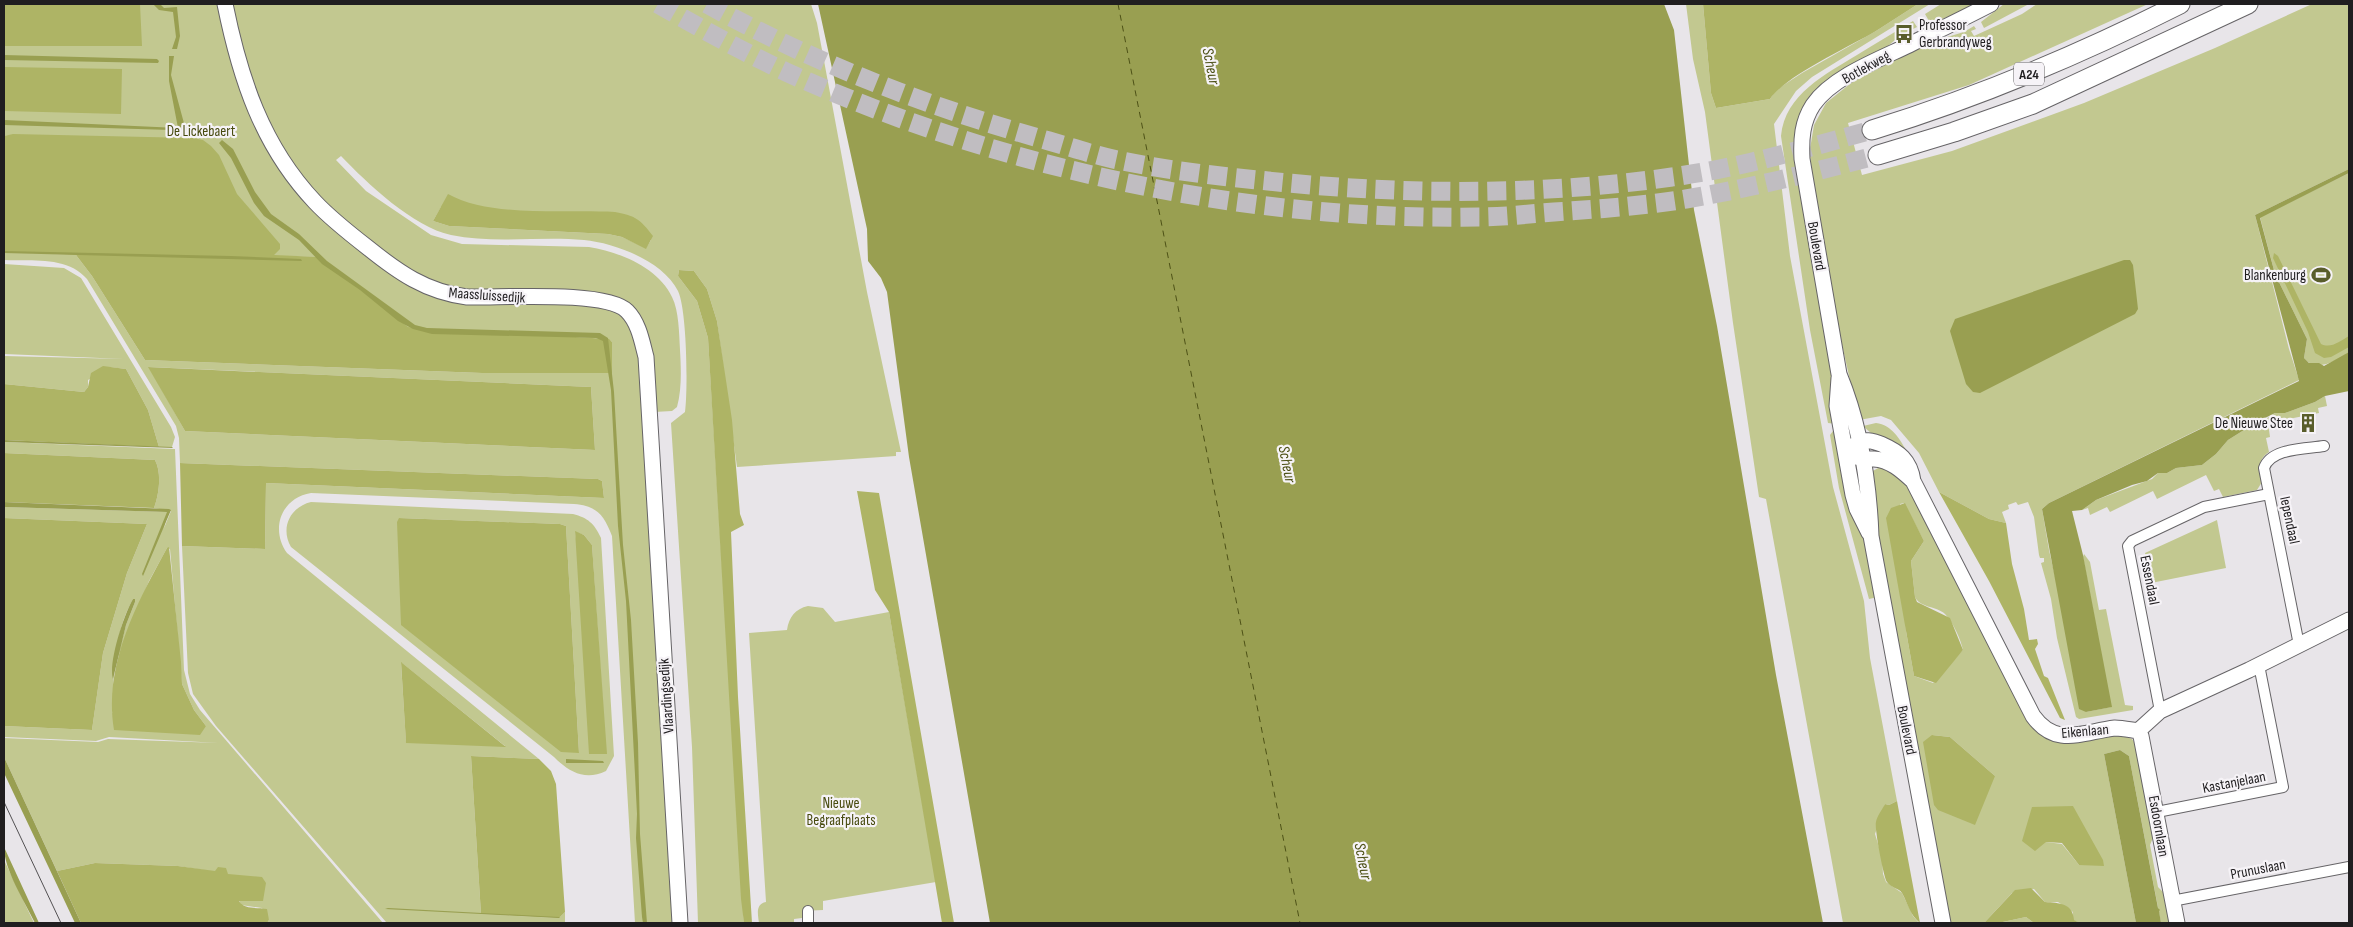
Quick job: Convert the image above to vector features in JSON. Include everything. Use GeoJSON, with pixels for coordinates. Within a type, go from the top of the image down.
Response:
{"type":"FeatureCollection","features":[{"type":"Feature","properties":{"kind":"highway","name":"A24"},"geometry":{"type":"LineString","coordinates":[[1872,130],[2009,83],[2088,49],[2180,4]]}},
{"type":"Feature","properties":{"kind":"highway","name":"A24"},"geometry":{"type":"LineString","coordinates":[[1878,155],[1954,132],[2033,104],[2248,4]]}},
{"type":"Feature","properties":{"kind":"street","name":"Maassluissedijk"},"geometry":{"type":"LineString","coordinates":[[225,4],[242,76],[266,134],[286,166],[314,202],[333,220],[389,265],[407,278],[449,295],[494,298],[587,298],[605,300],[627,311],[640,333],[646,357],[651,468]]}},
{"type":"Feature","properties":{"kind":"street","name":"Botlekweg"},"geometry":{"type":"LineString","coordinates":[[1806,118],[1814,104],[1826,91],[1844,79],[1874,61],[1991,4]]}},
{"type":"Feature","properties":{"kind":"street","name":"Boulevard"},"geometry":{"type":"LineString","coordinates":[[1806,118],[1801,136],[1802,159],[1839,374],[1851,404],[1860,441],[1870,508],[1871,536],[1943,923]]}},
{"type":"Feature","properties":{"kind":"street","name":"Boulevard"},"geometry":{"type":"LineString","coordinates":[[1839,374],[1837,406],[1857,509],[1871,536]]}},
{"type":"Feature","properties":{"kind":"street"},"geometry":{"type":"LineString","coordinates":[[1846,453],[1860,441]]}},
{"type":"Feature","properties":{"kind":"street","name":"Eikenlaan"},"geometry":{"type":"LineString","coordinates":[[1860,441],[1874,441],[1900,453],[1911,470],[1913,481],[2038,723],[2050,733],[2059,736],[2117,728],[2138,731]]}},
{"type":"Feature","properties":{"kind":"street","name":"Iependaal"},"geometry":{"type":"LineString","coordinates":[[2299,645],[2264,468],[2267,460],[2274,455],[2324,446]]}},
{"type":"Feature","properties":{"kind":"street","name":"Eikenlaan"},"geometry":{"type":"LineString","coordinates":[[1846,453],[1863,460],[1880,460],[1895,465],[1913,481]]}},
{"type":"Feature","properties":{"kind":"street","name":"Vlaardingsedijk"},"geometry":{"type":"LineString","coordinates":[[651,468],[680,923]]}},
{"type":"Feature","properties":{"kind":"street","name":"Essendaal"},"geometry":{"type":"LineString","coordinates":[[2160,711],[2128,546],[2132,542],[2204,507],[2269,494]]}},
{"type":"Feature","properties":{"kind":"street"},"geometry":{"type":"LineString","coordinates":[[2138,731],[2160,711],[2259,665],[2349,620]]}},
{"type":"Feature","properties":{"kind":"street","name":"Kastanjelaan"},"geometry":{"type":"LineString","coordinates":[[2157,812],[2283,787],[2259,665]]}},
{"type":"Feature","properties":{"kind":"street","name":"Esdoornlaan"},"geometry":{"type":"LineString","coordinates":[[2138,731],[2142,736],[2177,923]]}},
{"type":"Feature","properties":{"kind":"street","name":"Prunuslaan"},"geometry":{"type":"LineString","coordinates":[[2172,901],[2349,867]]}},
{"type":"Feature","properties":{"kind":"street"},"geometry":{"type":"LineString","coordinates":[[808,911],[808,923]]}},
{"type":"Feature","properties":{"kind":"green space","name":"De Lickebaert"},"geometry":{"type":"Polygon","coordinates":[[[4,4],[811,4],[817,23],[867,292],[901,452],[896,452],[896,456],[737,467],[717,321],[707,289],[694,271],[679,270],[678,276],[697,301],[708,338],[744,923],[698,923],[692,747],[671,423],[685,412],[686,350],[681,301],[678,291],[671,280],[650,262],[637,255],[596,242],[567,239],[467,238],[436,230],[406,214],[377,191],[341,156],[336,160],[366,191],[431,235],[462,244],[589,247],[625,257],[647,269],[666,286],[676,309],[681,371],[677,407],[672,411],[654,412],[651,353],[648,339],[643,325],[635,313],[621,300],[593,293],[484,292],[451,288],[433,283],[415,275],[377,250],[359,236],[315,194],[309,203],[330,224],[385,269],[426,293],[468,303],[590,304],[614,311],[622,317],[632,333],[640,366],[676,923],[635,923],[612,536],[603,517],[594,509],[574,504],[311,493],[292,501],[281,516],[279,534],[287,553],[539,759],[471,756],[481,914],[559,918],[565,912],[565,923],[386,922],[216,726],[193,694],[188,673],[182,546],[265,549],[266,483],[604,498],[602,481],[598,479],[180,463],[179,438],[176,426],[87,279],[70,266],[60,263],[37,260],[4,260],[4,252],[76,255],[92,276],[145,360],[482,373],[612,373],[612,342],[608,339],[407,327],[367,293],[337,273],[320,257],[277,256],[273,262],[13,247],[15,135],[4,136],[4,4]],[[441,207],[433,221],[449,226],[608,234],[622,237],[646,248],[651,240],[611,221],[454,215],[441,207]],[[149,367],[185,431],[595,450],[591,387],[149,367]],[[401,663],[406,742],[505,746],[401,663]]]}},
{"type":"Feature","properties":{"kind":"green space"},"geometry":{"type":"Polygon","coordinates":[[[1686,4],[1703,4],[1711,93],[1716,108],[1770,99],[1776,90],[1802,73],[1876,31],[1918,4],[1930,4],[1812,77],[1796,91],[1774,124],[1790,256],[1833,487],[1864,601],[1870,658],[1897,801],[1889,805],[1885,804],[1875,834],[1882,857],[1883,874],[1886,882],[1902,893],[1913,916],[1919,923],[1843,923],[1766,499],[1759,497],[1733,323],[1705,112],[1693,59],[1686,4]]]}},
{"type":"Feature","properties":{"kind":"green space"},"geometry":{"type":"Polygon","coordinates":[[[1941,4],[1977,4],[1956,14],[1919,27],[1929,21],[1925,14],[1941,4]]]}},
{"type":"Feature","properties":{"kind":"green space"},"geometry":{"type":"Polygon","coordinates":[[[2004,4],[2029,4],[1984,28],[1981,22],[2004,4]]]}},
{"type":"Feature","properties":{"kind":"green space"},"geometry":{"type":"Polygon","coordinates":[[[2037,4],[2148,4],[1969,85],[1848,123],[1862,175],[1952,151],[2084,103],[2215,48],[2312,4],[2349,4],[2349,169],[2255,215],[2289,349],[2299,380],[2049,503],[2042,509],[2049,550],[2086,712],[2111,707],[2083,557],[2084,554],[2090,562],[2099,610],[2106,609],[2125,705],[2133,706],[2133,710],[2079,719],[2076,717],[2057,638],[2051,599],[2041,563],[2044,562],[2044,558],[2040,558],[2039,555],[2034,517],[2028,502],[2018,505],[2016,502],[2008,505],[2009,509],[2002,512],[2006,523],[1989,519],[1939,492],[1919,453],[1891,420],[1881,416],[1859,420],[1836,318],[1811,170],[1810,149],[1814,125],[1826,103],[1851,83],[1927,43],[1964,32],[1974,26],[1976,29],[1971,31],[1974,36],[2022,14],[2037,4]]]}},
{"type":"Feature","properties":{"kind":"green space"},"geometry":{"type":"Polygon","coordinates":[[[1913,21],[1917,27],[1901,35],[1804,109],[1836,424],[1828,423],[1810,330],[1781,136],[1784,121],[1790,108],[1799,97],[1820,78],[1913,21]]]}},
{"type":"Feature","properties":{"kind":"green space","name":"Blankenburg"},"geometry":{"type":"Polygon","coordinates":[[[2349,173],[2349,352],[2332,362],[2314,365],[2304,358],[2307,339],[2275,274],[2260,217],[2349,173]]]}},
{"type":"Feature","properties":{"kind":"green space"},"geometry":{"type":"Polygon","coordinates":[[[4,264],[64,268],[81,278],[171,427],[175,437],[172,447],[159,447],[148,410],[126,369],[109,367],[88,380],[88,387],[84,392],[4,384],[4,356],[124,359],[4,354],[4,264]]]}},
{"type":"Feature","properties":{"kind":"green space"},"geometry":{"type":"Polygon","coordinates":[[[2325,396],[2327,406],[2318,408],[2319,413],[2268,423],[2270,437],[2266,438],[2269,452],[2262,458],[2260,469],[2262,482],[2257,490],[2223,497],[2219,489],[2214,491],[2206,475],[2157,499],[2153,491],[2110,512],[2107,507],[2090,515],[2088,508],[2082,510],[2096,500],[2152,479],[2158,473],[2167,473],[2176,468],[2202,465],[2216,454],[2228,440],[2244,430],[2252,428],[2275,413],[2285,413],[2315,402],[2325,396]]]}},
{"type":"Feature","properties":{"kind":"green space"},"geometry":{"type":"Polygon","coordinates":[[[1876,423],[1882,424],[1891,430],[1907,452],[1872,434],[1863,426],[1876,423]]]}},
{"type":"Feature","properties":{"kind":"green space"},"geometry":{"type":"Polygon","coordinates":[[[1833,431],[1837,431],[1878,597],[1869,599],[1839,488],[1830,435],[1833,431]]]}},
{"type":"Feature","properties":{"kind":"green space"},"geometry":{"type":"Polygon","coordinates":[[[4,442],[175,449],[184,670],[190,694],[200,710],[383,923],[267,923],[269,920],[262,908],[241,905],[228,874],[178,866],[95,863],[57,871],[4,757],[4,738],[98,742],[108,739],[219,743],[109,737],[96,741],[4,737],[4,726],[92,730],[103,653],[127,573],[147,524],[4,518],[4,507],[168,512],[164,528],[171,511],[154,508],[159,484],[155,460],[4,453],[4,442]],[[167,548],[149,581],[117,659],[126,625],[135,602],[133,599],[126,612],[118,640],[114,669],[112,713],[206,726],[194,710],[182,684],[170,549],[167,548]]]}},
{"type":"Feature","properties":{"kind":"green space"},"geometry":{"type":"Polygon","coordinates":[[[1880,467],[1887,468],[1906,483],[2032,723],[2076,742],[2120,735],[2132,739],[2135,743],[2154,835],[2150,845],[2158,887],[2165,894],[2170,923],[2161,923],[2129,756],[2120,750],[2104,754],[2136,923],[2080,923],[2073,920],[2073,912],[2058,902],[2045,902],[2034,889],[2012,893],[1984,923],[1948,923],[1868,480],[1871,472],[1880,467]],[[1904,503],[1900,504],[1906,631],[1914,676],[1933,683],[1963,650],[1956,631],[1945,614],[1917,601],[1915,597],[1911,561],[1924,541],[1904,503]],[[1932,735],[1995,776],[1950,737],[1932,735]],[[2073,806],[2046,842],[2062,844],[2079,865],[2073,806]]]}},
{"type":"Feature","properties":{"kind":"green space"},"geometry":{"type":"Polygon","coordinates":[[[311,502],[573,514],[583,517],[590,522],[596,528],[601,538],[614,756],[606,771],[598,774],[584,775],[566,767],[291,547],[287,533],[289,519],[297,508],[311,502]],[[399,518],[579,753],[566,526],[560,524],[399,518]],[[575,532],[606,754],[592,545],[584,535],[575,532]]]}},
{"type":"Feature","properties":{"kind":"green space"},"geometry":{"type":"Polygon","coordinates":[[[2217,520],[2226,568],[2151,583],[2145,553],[2217,520]]]}},
{"type":"Feature","properties":{"kind":"green space","name":"Nieuwe Begraafplaats"},"geometry":{"type":"Polygon","coordinates":[[[808,606],[823,608],[835,622],[889,612],[936,882],[823,901],[823,910],[802,911],[802,918],[794,919],[794,923],[759,923],[759,907],[762,903],[766,902],[749,633],[787,630],[793,614],[808,606]]]}},
{"type":"Feature","properties":{"kind":"green space"},"geometry":{"type":"Polygon","coordinates":[[[4,860],[34,923],[4,923],[4,860]]]}},
{"type":"Feature","properties":{"kind":"green space"},"geometry":{"type":"Polygon","coordinates":[[[2026,917],[2034,923],[1998,923],[2026,917]]]}},
{"type":"Feature","properties":{"kind":"shaded area"},"geometry":{"type":"Polygon","coordinates":[[[4,4],[140,4],[142,46],[4,46],[4,4]]]}},
{"type":"Feature","properties":{"kind":"shaded area"},"geometry":{"type":"Polygon","coordinates":[[[1703,4],[1918,4],[1876,31],[1803,72],[1778,90],[1770,99],[1716,108],[1711,93],[1703,4]]]}},
{"type":"Feature","properties":{"kind":"shaded area"},"geometry":{"type":"Polygon","coordinates":[[[4,67],[122,69],[121,114],[4,111],[4,67]]]}},
{"type":"Feature","properties":{"kind":"shaded area"},"geometry":{"type":"Polygon","coordinates":[[[13,134],[193,138],[203,140],[219,155],[237,194],[280,244],[280,249],[274,255],[320,257],[408,327],[609,339],[612,342],[612,373],[482,373],[145,360],[92,276],[76,255],[4,252],[4,136],[13,134]]]}},
{"type":"Feature","properties":{"kind":"shaded area"},"geometry":{"type":"Polygon","coordinates":[[[448,194],[465,202],[485,207],[528,211],[615,212],[637,219],[653,236],[646,249],[622,237],[608,234],[449,226],[433,221],[448,194]]]}},
{"type":"Feature","properties":{"kind":"shaded area"},"geometry":{"type":"Polygon","coordinates":[[[2274,253],[2278,256],[2321,344],[2332,345],[2349,336],[2349,347],[2331,357],[2324,358],[2315,353],[2308,332],[2273,258],[2274,253]]]}},
{"type":"Feature","properties":{"kind":"shaded area"},"geometry":{"type":"Polygon","coordinates":[[[679,270],[694,271],[707,289],[717,321],[732,420],[740,514],[744,525],[731,532],[738,697],[752,923],[744,923],[741,899],[708,338],[697,301],[678,276],[679,270]]]}},
{"type":"Feature","properties":{"kind":"shaded area"},"geometry":{"type":"Polygon","coordinates":[[[103,366],[126,369],[148,410],[159,447],[4,440],[4,384],[84,392],[88,387],[91,373],[103,366]]]}},
{"type":"Feature","properties":{"kind":"shaded area"},"geometry":{"type":"Polygon","coordinates":[[[148,367],[591,387],[595,450],[185,431],[148,367]]]}},
{"type":"Feature","properties":{"kind":"shaded area"},"geometry":{"type":"Polygon","coordinates":[[[4,453],[155,460],[159,484],[154,508],[4,502],[4,453]]]}},
{"type":"Feature","properties":{"kind":"shaded area"},"geometry":{"type":"Polygon","coordinates":[[[180,463],[598,479],[602,481],[604,498],[266,483],[265,549],[182,546],[180,463]]]}},
{"type":"Feature","properties":{"kind":"shaded area"},"geometry":{"type":"Polygon","coordinates":[[[857,491],[879,493],[954,923],[942,923],[889,612],[875,590],[857,491]]]}},
{"type":"Feature","properties":{"kind":"shaded area"},"geometry":{"type":"Polygon","coordinates":[[[1939,492],[1989,519],[2006,523],[2012,564],[2024,609],[2029,640],[2037,639],[2038,644],[2035,649],[2044,676],[2048,678],[2065,720],[2060,718],[1989,581],[1939,492]]]}},
{"type":"Feature","properties":{"kind":"shaded area"},"geometry":{"type":"Polygon","coordinates":[[[1905,503],[1924,541],[1911,561],[1915,597],[1917,602],[1950,618],[1963,650],[1936,683],[1914,676],[1886,518],[1891,508],[1905,503]]]}},
{"type":"Feature","properties":{"kind":"shaded area"},"geometry":{"type":"Polygon","coordinates":[[[4,518],[147,524],[127,573],[103,653],[92,730],[4,726],[4,518]]]}},
{"type":"Feature","properties":{"kind":"shaded area"},"geometry":{"type":"Polygon","coordinates":[[[399,518],[560,524],[566,526],[579,753],[561,752],[401,625],[397,522],[399,518]]]}},
{"type":"Feature","properties":{"kind":"shaded area"},"geometry":{"type":"Polygon","coordinates":[[[575,531],[584,535],[592,545],[607,754],[589,754],[575,531]]]}},
{"type":"Feature","properties":{"kind":"shaded area"},"geometry":{"type":"Polygon","coordinates":[[[169,547],[182,684],[194,710],[206,726],[200,735],[114,730],[113,682],[118,658],[134,613],[169,547]]]}},
{"type":"Feature","properties":{"kind":"shaded area"},"geometry":{"type":"Polygon","coordinates":[[[401,662],[506,747],[406,743],[401,662]]]}},
{"type":"Feature","properties":{"kind":"shaded area"},"geometry":{"type":"Polygon","coordinates":[[[1932,735],[1950,737],[1995,776],[1975,825],[1938,810],[1934,805],[1923,742],[1932,735]]]}},
{"type":"Feature","properties":{"kind":"shaded area"},"geometry":{"type":"Polygon","coordinates":[[[471,756],[539,759],[551,771],[556,784],[565,912],[559,918],[481,914],[471,756]]]}},
{"type":"Feature","properties":{"kind":"shaded area"},"geometry":{"type":"Polygon","coordinates":[[[1897,801],[1920,923],[1911,913],[1902,893],[1887,882],[1880,853],[1876,826],[1878,815],[1885,804],[1889,805],[1897,801]]]}},
{"type":"Feature","properties":{"kind":"shaded area"},"geometry":{"type":"Polygon","coordinates":[[[2073,806],[2103,860],[2104,866],[2079,865],[2062,843],[2046,842],[2035,851],[2022,841],[2032,807],[2073,806]]]}},
{"type":"Feature","properties":{"kind":"shaded area"},"geometry":{"type":"Polygon","coordinates":[[[95,863],[178,866],[215,871],[218,867],[226,868],[228,874],[262,877],[266,883],[263,901],[239,901],[247,907],[267,909],[269,920],[267,923],[81,923],[57,871],[95,863]]]}},
{"type":"Feature","properties":{"kind":"shaded area"},"geometry":{"type":"Polygon","coordinates":[[[2031,888],[2045,902],[2068,907],[2073,914],[2074,920],[2080,923],[2034,923],[2026,917],[1998,923],[1984,923],[2015,890],[2031,888]]]}},
{"type":"Feature","properties":{"kind":"water"},"geometry":{"type":"Polygon","coordinates":[[[153,4],[160,4],[164,8],[177,7],[180,36],[177,49],[172,49],[176,37],[173,12],[159,10],[153,4]]]}},
{"type":"Feature","properties":{"kind":"water","name":"Scheur"},"geometry":{"type":"Polygon","coordinates":[[[818,4],[1664,4],[1674,30],[1694,210],[1717,326],[1776,675],[1823,923],[990,923],[909,457],[887,292],[881,278],[868,261],[867,229],[818,4]]]}},
{"type":"Feature","properties":{"kind":"water"},"geometry":{"type":"Polygon","coordinates":[[[4,55],[157,59],[159,61],[158,63],[4,60],[4,55]]]}},
{"type":"Feature","properties":{"kind":"water"},"geometry":{"type":"Polygon","coordinates":[[[169,56],[174,56],[171,75],[185,127],[202,127],[205,131],[4,125],[4,120],[178,128],[169,81],[169,56]]]}},
{"type":"Feature","properties":{"kind":"water"},"geometry":{"type":"Polygon","coordinates":[[[222,140],[233,149],[255,192],[271,214],[299,234],[327,261],[415,325],[427,328],[600,333],[608,338],[614,392],[623,545],[631,620],[638,743],[640,834],[647,923],[643,923],[642,917],[636,838],[637,814],[626,601],[618,526],[611,390],[603,341],[596,338],[432,334],[413,329],[398,321],[360,290],[322,264],[299,240],[264,216],[254,203],[231,158],[219,143],[222,140]]]}},
{"type":"Feature","properties":{"kind":"water"},"geometry":{"type":"Polygon","coordinates":[[[2349,169],[2349,173],[2260,218],[2275,274],[2307,339],[2304,358],[2309,363],[2319,363],[2324,366],[2349,352],[2349,391],[2325,396],[2315,402],[2285,413],[2275,413],[2265,418],[2252,428],[2244,430],[2228,440],[2216,454],[2202,465],[2176,468],[2167,473],[2158,473],[2147,481],[2096,500],[2082,510],[2072,511],[2083,555],[2112,707],[2086,712],[2079,709],[2042,509],[2049,503],[2299,381],[2255,215],[2349,169]]]}},
{"type":"Feature","properties":{"kind":"water"},"geometry":{"type":"Polygon","coordinates":[[[4,251],[231,256],[301,259],[302,261],[4,253],[4,251]]]}},
{"type":"Feature","properties":{"kind":"water"},"geometry":{"type":"Polygon","coordinates":[[[2124,260],[2130,260],[2133,265],[2138,309],[2135,314],[1980,393],[1973,392],[1966,384],[1950,331],[1955,319],[2124,260]]]}},
{"type":"Feature","properties":{"kind":"water"},"geometry":{"type":"Polygon","coordinates":[[[4,440],[172,447],[173,448],[4,442],[4,440]]]}},
{"type":"Feature","properties":{"kind":"water"},"geometry":{"type":"Polygon","coordinates":[[[4,502],[171,510],[143,576],[142,574],[167,512],[4,507],[4,502]]]}},
{"type":"Feature","properties":{"kind":"water"},"geometry":{"type":"Polygon","coordinates":[[[133,599],[135,599],[135,602],[126,625],[113,679],[113,662],[118,639],[125,616],[133,599]]]}},
{"type":"Feature","properties":{"kind":"water"},"geometry":{"type":"Polygon","coordinates":[[[2120,750],[2129,756],[2161,923],[2136,923],[2104,754],[2120,750]]]}},
{"type":"Feature","properties":{"kind":"water"},"geometry":{"type":"Polygon","coordinates":[[[4,757],[81,923],[75,923],[4,773],[4,757]]]}},
{"type":"Feature","properties":{"kind":"water"},"geometry":{"type":"Polygon","coordinates":[[[566,759],[603,761],[604,763],[566,763],[566,759]]]}},
{"type":"Feature","properties":{"kind":"water"},"geometry":{"type":"Polygon","coordinates":[[[4,847],[39,923],[35,923],[16,886],[7,866],[4,847]]]}},
{"type":"Feature","properties":{"kind":"water"},"geometry":{"type":"Polygon","coordinates":[[[385,909],[559,917],[560,918],[385,909]]]}},
{"type":"Feature","properties":{"kind":"ferry route"},"geometry":{"type":"LineString","coordinates":[[1118,4],[1300,923]]}},
{"type":"Feature","properties":{"kind":"tunnel"},"geometry":{"type":"LineString","coordinates":[[658,4],[767,63],[804,80],[884,112],[965,140],[1049,164],[1134,184],[1219,199],[1305,210],[1392,216],[1478,217],[1653,204],[1735,190],[1878,155]]}},
{"type":"Feature","properties":{"kind":"tunnel"},"geometry":{"type":"LineString","coordinates":[[707,4],[831,65],[961,114],[1113,159],[1229,177],[1319,186],[1420,191],[1571,188],[1672,177],[1723,168],[1773,157],[1872,130]]}},
{"type":"Feature","properties":{"kind":"tram line"},"geometry":{"type":"LineString","coordinates":[[4,802],[61,923]]}},
{"type":"Feature","properties":{"kind":"place","name":"Professor Gerbrandyweg"},"geometry":{"type":"Point","coordinates":[1904,34]}},
{"type":"Feature","properties":{"kind":"place","name":"Blankenburg"},"geometry":{"type":"Point","coordinates":[2321,275]}},
{"type":"Feature","properties":{"kind":"place","name":"De Nieuwe Stee"},"geometry":{"type":"Point","coordinates":[2308,423]}}]}
